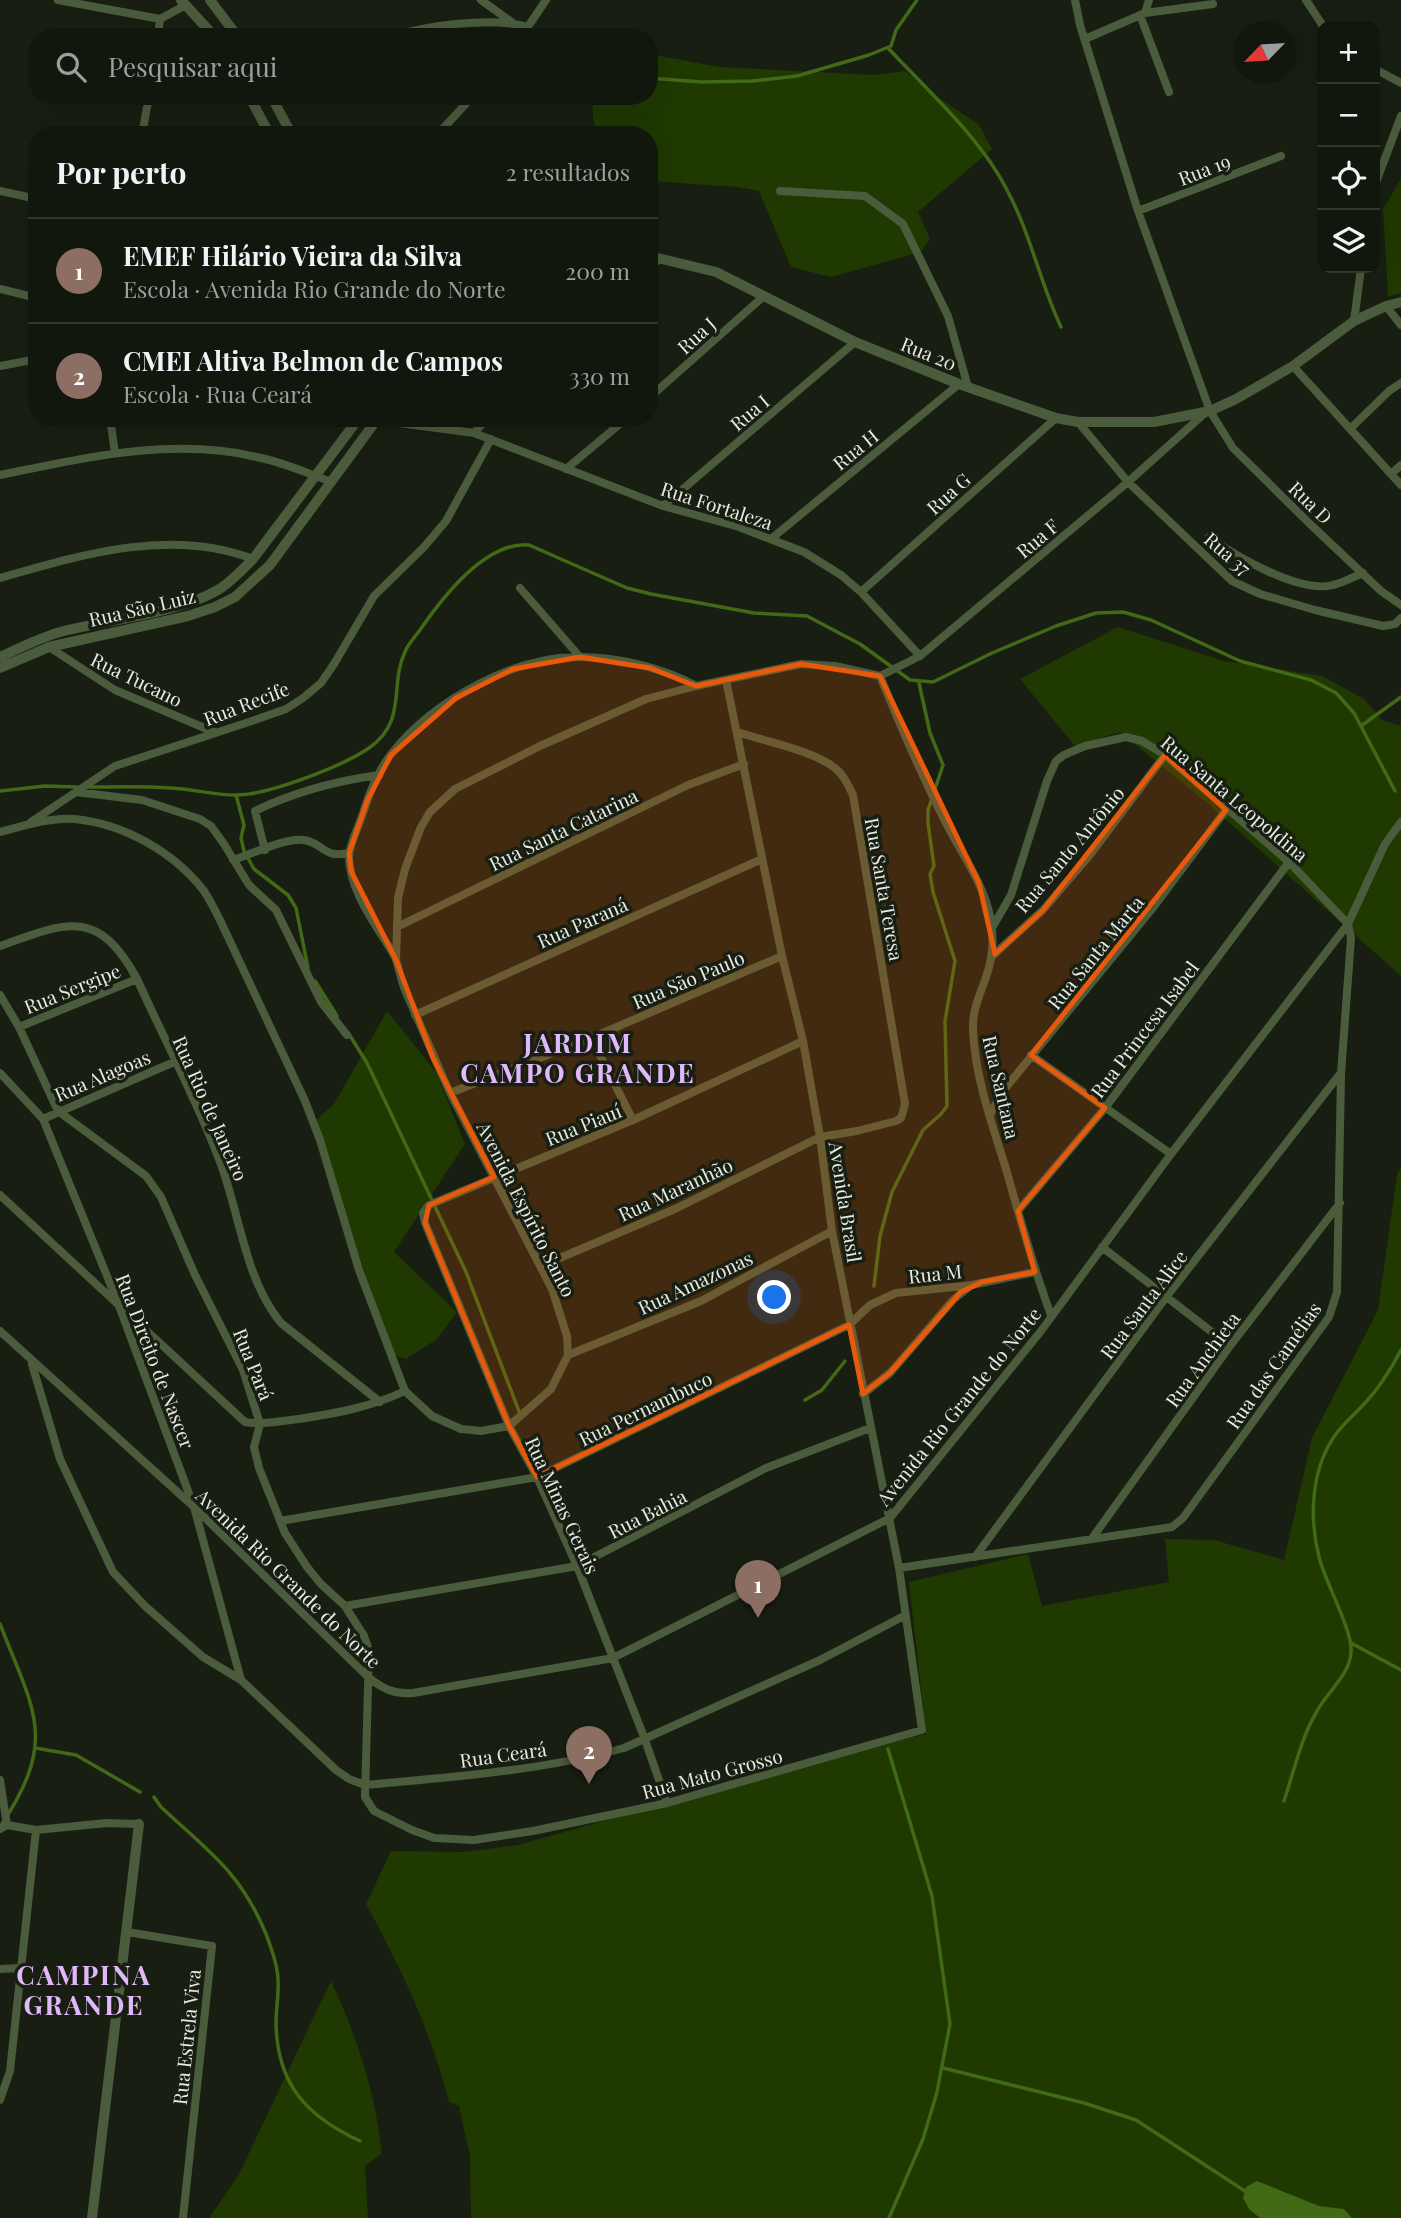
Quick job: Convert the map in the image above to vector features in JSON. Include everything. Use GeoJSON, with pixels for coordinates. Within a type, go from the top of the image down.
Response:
{"type":"FeatureCollection","features":[{"type":"Feature","properties":{"kind":"street"},"geometry":{"type":"LineString","coordinates":[[58,0],[160,19],[182,3],[206,28]]}},
{"type":"Feature","properties":{"kind":"street"},"geometry":{"type":"LineString","coordinates":[[210,0],[231,28]]}},
{"type":"Feature","properties":{"kind":"street"},"geometry":{"type":"LineString","coordinates":[[481,0],[513,23]]}},
{"type":"Feature","properties":{"kind":"street"},"geometry":{"type":"LineString","coordinates":[[438,28],[460,24],[513,23],[528,27],[546,0]]}},
{"type":"Feature","properties":{"kind":"street"},"geometry":{"type":"LineString","coordinates":[[1074,0],[1138,211],[1208,412]]}},
{"type":"Feature","properties":{"kind":"street"},"geometry":{"type":"LineString","coordinates":[[1149,0],[1142,14],[1169,92]]}},
{"type":"Feature","properties":{"kind":"street"},"geometry":{"type":"LineString","coordinates":[[1306,0],[1320,21]]}},
{"type":"Feature","properties":{"kind":"street"},"geometry":{"type":"LineString","coordinates":[[1085,39],[1142,14],[1213,4]]}},
{"type":"Feature","properties":{"kind":"street"},"geometry":{"type":"LineString","coordinates":[[159,28],[160,19]]}},
{"type":"Feature","properties":{"kind":"street"},"geometry":{"type":"LineString","coordinates":[[1380,72],[1401,83]]}},
{"type":"Feature","properties":{"kind":"street"},"geometry":{"type":"LineString","coordinates":[[144,126],[147,105]]}},
{"type":"Feature","properties":{"kind":"street"},"geometry":{"type":"LineString","coordinates":[[253,105],[263,126]]}},
{"type":"Feature","properties":{"kind":"street"},"geometry":{"type":"LineString","coordinates":[[276,105],[287,126]]}},
{"type":"Feature","properties":{"kind":"street"},"geometry":{"type":"LineString","coordinates":[[445,126],[464,105]]}},
{"type":"Feature","properties":{"kind":"street"},"geometry":{"type":"LineString","coordinates":[[1380,172],[1401,116]]}},
{"type":"Feature","properties":{"kind":"street","name":"Rua 19"},"geometry":{"type":"LineString","coordinates":[[1138,211],[1281,156]]}},
{"type":"Feature","properties":{"kind":"street"},"geometry":{"type":"LineString","coordinates":[[0,191],[28,197]]}},
{"type":"Feature","properties":{"kind":"street"},"geometry":{"type":"LineString","coordinates":[[780,191],[865,195],[903,224],[948,316],[963,386]]}},
{"type":"Feature","properties":{"kind":"street","name":"Rua 20"},"geometry":{"type":"LineString","coordinates":[[658,258],[716,272],[855,342],[963,386],[1056,418],[1078,422],[1154,422],[1208,412],[1293,366],[1354,321],[1401,302]]}},
{"type":"Feature","properties":{"kind":"street"},"geometry":{"type":"LineString","coordinates":[[1354,321],[1360,273]]}},
{"type":"Feature","properties":{"kind":"street"},"geometry":{"type":"LineString","coordinates":[[0,289],[28,296]]}},
{"type":"Feature","properties":{"kind":"street","name":"Rua J"},"geometry":{"type":"LineString","coordinates":[[658,390],[764,296]]}},
{"type":"Feature","properties":{"kind":"street"},"geometry":{"type":"LineString","coordinates":[[1386,306],[1401,325]]}},
{"type":"Feature","properties":{"kind":"street","name":"Rua I"},"geometry":{"type":"LineString","coordinates":[[663,506],[855,342]]}},
{"type":"Feature","properties":{"kind":"street"},"geometry":{"type":"LineString","coordinates":[[0,366],[28,361]]}},
{"type":"Feature","properties":{"kind":"street"},"geometry":{"type":"LineString","coordinates":[[1293,366],[1401,485]]}},
{"type":"Feature","properties":{"kind":"street"},"geometry":{"type":"LineString","coordinates":[[1351,428],[1401,383]]}},
{"type":"Feature","properties":{"kind":"street","name":"Rua H"},"geometry":{"type":"LineString","coordinates":[[771,539],[963,386]]}},
{"type":"Feature","properties":{"kind":"street","name":"Rua F"},"geometry":{"type":"LineString","coordinates":[[880,676],[920,656],[1208,412]]}},
{"type":"Feature","properties":{"kind":"street","name":"Rua D"},"geometry":{"type":"LineString","coordinates":[[1208,412],[1233,448],[1381,591],[1401,605]]}},
{"type":"Feature","properties":{"kind":"street","name":"Rua G"},"geometry":{"type":"LineString","coordinates":[[861,592],[1056,418]]}},
{"type":"Feature","properties":{"kind":"street","name":"Rua 37"},"geometry":{"type":"LineString","coordinates":[[1078,422],[1128,482],[1220,572],[1245,589],[1315,610],[1383,626],[1395,624],[1401,618]]}},
{"type":"Feature","properties":{"kind":"street"},"geometry":{"type":"LineString","coordinates":[[111,427],[115,453]]}},
{"type":"Feature","properties":{"kind":"street","name":"Rua São Luiz"},"geometry":{"type":"LineString","coordinates":[[0,657],[28,643],[61,632],[193,601],[220,589],[253,559],[352,427]]}},
{"type":"Feature","properties":{"kind":"street","name":"Rua São Luiz"},"geometry":{"type":"LineString","coordinates":[[0,668],[49,647],[188,616],[235,597],[270,565],[372,427]]}},
{"type":"Feature","properties":{"kind":"street","name":"Rua São Luiz"},"geometry":{"type":"LineString","coordinates":[[433,427],[474,433]]}},
{"type":"Feature","properties":{"kind":"street"},"geometry":{"type":"LineString","coordinates":[[474,433],[480,427]]}},
{"type":"Feature","properties":{"kind":"street"},"geometry":{"type":"LineString","coordinates":[[566,469],[616,427]]}},
{"type":"Feature","properties":{"kind":"street","name":"Rua Fortaleza"},"geometry":{"type":"LineString","coordinates":[[474,433],[663,506],[771,539],[804,552],[841,575],[861,592],[920,656]]}},
{"type":"Feature","properties":{"kind":"street","name":"Rua Recife"},"geometry":{"type":"LineString","coordinates":[[25,825],[115,766],[286,709],[303,698],[321,683],[352,637],[374,596],[424,547],[446,521],[491,439]]}},
{"type":"Feature","properties":{"kind":"street"},"geometry":{"type":"LineString","coordinates":[[0,475],[115,453],[201,450],[261,457],[332,482]]}},
{"type":"Feature","properties":{"kind":"street"},"geometry":{"type":"LineString","coordinates":[[1391,474],[1401,465]]}},
{"type":"Feature","properties":{"kind":"street"},"geometry":{"type":"LineString","coordinates":[[1209,537],[1263,569],[1309,584],[1331,586],[1363,573]]}},
{"type":"Feature","properties":{"kind":"street"},"geometry":{"type":"LineString","coordinates":[[0,578],[68,559],[137,546],[212,549],[253,559]]}},
{"type":"Feature","properties":{"kind":"street"},"geometry":{"type":"LineString","coordinates":[[520,587],[580,657]]}},
{"type":"Feature","properties":{"kind":"street","name":"Rua Tucano"},"geometry":{"type":"LineString","coordinates":[[49,647],[115,690],[214,732]]}},
{"type":"Feature","properties":{"kind":"street"},"geometry":{"type":"LineString","coordinates":[[396,960],[357,889],[349,853],[379,775],[391,755],[412,731],[456,698],[513,669],[546,661],[580,657],[650,668],[696,685]]}},
{"type":"Feature","properties":{"kind":"street","name":"Avenida Espírito Santo"},"geometry":{"type":"LineString","coordinates":[[568,1355],[567,1336],[541,1266],[450,1093],[404,988],[396,960],[398,898],[412,847],[430,812],[455,789],[540,746],[646,699],[696,685],[801,664],[826,665],[880,676]]}},
{"type":"Feature","properties":{"kind":"street","name":"Rua Santana"},"geometry":{"type":"LineString","coordinates":[[880,676],[934,799],[987,902],[992,928],[991,957],[972,1018],[974,1041],[990,1115],[1035,1272],[1051,1315]]}},
{"type":"Feature","properties":{"kind":"street","name":"Avenida Brasil"},"geometry":{"type":"LineString","coordinates":[[726,680],[782,956],[803,1041],[849,1325],[899,1568],[922,1730]]}},
{"type":"Feature","properties":{"kind":"street","name":"Rua Santa Teresa"},"geometry":{"type":"LineString","coordinates":[[737,733],[822,759],[841,774],[853,795],[905,1104],[901,1118],[896,1121]]}},
{"type":"Feature","properties":{"kind":"street","name":"Rua Santa Leopoldina"},"geometry":{"type":"LineString","coordinates":[[992,928],[1011,895],[1047,781],[1056,761],[1085,746],[1126,737],[1142,741],[1165,755],[1289,862],[1348,924]]}},
{"type":"Feature","properties":{"kind":"street","name":"Rua Santo Antônio"},"geometry":{"type":"LineString","coordinates":[[991,957],[1043,910],[1089,856],[1165,755]]}},
{"type":"Feature","properties":{"kind":"street","name":"Rua Santa Catarina"},"geometry":{"type":"LineString","coordinates":[[397,927],[688,785],[744,764]]}},
{"type":"Feature","properties":{"kind":"street"},"geometry":{"type":"LineString","coordinates":[[265,850],[255,811],[284,797],[353,778],[379,775]]}},
{"type":"Feature","properties":{"kind":"street"},"geometry":{"type":"LineString","coordinates":[[76,792],[142,800],[200,819],[211,826],[249,885],[276,911],[321,1002],[347,1035]]}},
{"type":"Feature","properties":{"kind":"street","name":"Rua Santa Marta"},"geometry":{"type":"LineString","coordinates":[[990,1115],[1003,1091],[1152,909],[1226,810]]}},
{"type":"Feature","properties":{"kind":"street"},"geometry":{"type":"LineString","coordinates":[[0,832],[25,825],[73,819],[109,826],[137,837],[166,854],[188,873],[205,893],[305,1101],[320,1140],[359,1270],[405,1391],[432,1416],[461,1429],[481,1431],[509,1426],[551,1390],[568,1355]]}},
{"type":"Feature","properties":{"kind":"street","name":"Avenida Rio Grande do Norte"},"geometry":{"type":"LineString","coordinates":[[0,1331],[194,1507],[384,1690],[397,1694],[414,1693],[613,1658],[890,1518],[1041,1331],[1171,1154],[1348,924],[1385,845],[1401,822]]}},
{"type":"Feature","properties":{"kind":"street"},"geometry":{"type":"LineString","coordinates":[[233,860],[299,840],[307,841],[331,854],[349,853]]}},
{"type":"Feature","properties":{"kind":"street","name":"Rua Paraná"},"geometry":{"type":"LineString","coordinates":[[415,1014],[762,859]]}},
{"type":"Feature","properties":{"kind":"street","name":"Rua Princesa Isabel"},"geometry":{"type":"LineString","coordinates":[[1018,1210],[1105,1108],[1289,862]]}},
{"type":"Feature","properties":{"kind":"street","name":"Rua das Camélias"},"geometry":{"type":"LineString","coordinates":[[899,1568],[1172,1527],[1183,1518],[1333,1310],[1338,1292],[1341,1074],[1352,938],[1348,924]]}},
{"type":"Feature","properties":{"kind":"street","name":"Rua Rio de Janeiro"},"geometry":{"type":"LineString","coordinates":[[0,946],[37,932],[78,925],[96,932],[114,945],[127,960],[218,1157],[230,1188],[256,1282],[268,1307],[281,1323],[380,1402]]}},
{"type":"Feature","properties":{"kind":"street","name":"Rua São Paulo"},"geometry":{"type":"LineString","coordinates":[[450,1093],[591,1038],[782,956]]}},
{"type":"Feature","properties":{"kind":"street","name":"Rua Sergipe"},"geometry":{"type":"LineString","coordinates":[[19,1027],[137,979]]}},
{"type":"Feature","properties":{"kind":"street","name":"Rua Pará"},"geometry":{"type":"LineString","coordinates":[[0,995],[19,1027],[58,1111],[146,1176],[161,1197],[195,1275],[243,1370],[260,1424],[254,1447],[259,1468],[280,1521],[307,1567],[321,1584],[345,1605],[365,1636],[369,1650],[365,1785]]}},
{"type":"Feature","properties":{"kind":"street"},"geometry":{"type":"LineString","coordinates":[[591,1038],[633,1120]]}},
{"type":"Feature","properties":{"kind":"street","name":"Rua Piauí"},"geometry":{"type":"LineString","coordinates":[[425,1223],[423,1213],[429,1205],[633,1120],[803,1041]]}},
{"type":"Feature","properties":{"kind":"street"},"geometry":{"type":"LineString","coordinates":[[1031,1055],[1171,1154]]}},
{"type":"Feature","properties":{"kind":"street","name":"Rua Alagoas"},"geometry":{"type":"LineString","coordinates":[[43,1118],[174,1062]]}},
{"type":"Feature","properties":{"kind":"street","name":"Rua Direito de Nascer"},"geometry":{"type":"LineString","coordinates":[[0,1073],[43,1118],[118,1303],[194,1507],[242,1680]]}},
{"type":"Feature","properties":{"kind":"street","name":"Rua Santa Alice"},"geometry":{"type":"LineString","coordinates":[[975,1557],[1167,1296],[1341,1074]]}},
{"type":"Feature","properties":{"kind":"street","name":"Rua Maranhão"},"geometry":{"type":"LineString","coordinates":[[541,1266],[675,1209],[820,1137],[857,1132],[896,1121]]}},
{"type":"Feature","properties":{"kind":"street"},"geometry":{"type":"LineString","coordinates":[[0,1195],[245,1422],[260,1424],[336,1413],[380,1402],[405,1391]]}},
{"type":"Feature","properties":{"kind":"street","name":"Rua Anchieta"},"geometry":{"type":"LineString","coordinates":[[1093,1537],[1230,1346],[1340,1203]]}},
{"type":"Feature","properties":{"kind":"street","name":"Rua Minas Gerais"},"geometry":{"type":"LineString","coordinates":[[425,1223],[509,1426],[537,1477],[577,1566],[667,1803]]}},
{"type":"Feature","properties":{"kind":"street","name":"Rua Amazonas"},"geometry":{"type":"LineString","coordinates":[[568,1355],[701,1301],[832,1231]]}},
{"type":"Feature","properties":{"kind":"street"},"geometry":{"type":"LineString","coordinates":[[1102,1247],[1230,1346]]}},
{"type":"Feature","properties":{"kind":"street","name":"Rua M"},"geometry":{"type":"LineString","coordinates":[[849,1325],[870,1305],[896,1293],[972,1285],[1035,1272]]}},
{"type":"Feature","properties":{"kind":"street"},"geometry":{"type":"LineString","coordinates":[[863,1394],[890,1373],[953,1300],[972,1285]]}},
{"type":"Feature","properties":{"kind":"street","name":"Rua Pernambuco"},"geometry":{"type":"LineString","coordinates":[[280,1521],[537,1477],[849,1325]]}},
{"type":"Feature","properties":{"kind":"street"},"geometry":{"type":"LineString","coordinates":[[31,1361],[60,1459],[113,1572],[145,1606],[204,1657],[242,1680],[337,1770],[349,1779],[365,1785]]}},
{"type":"Feature","properties":{"kind":"street","name":"Rua Bahia"},"geometry":{"type":"LineString","coordinates":[[345,1605],[577,1566],[766,1468],[870,1428]]}},
{"type":"Feature","properties":{"kind":"street","name":"Rua Ceará"},"geometry":{"type":"LineString","coordinates":[[365,1785],[537,1766],[624,1748],[820,1660],[904,1616]]}},
{"type":"Feature","properties":{"kind":"street","name":"Rua Mato Grosso"},"geometry":{"type":"LineString","coordinates":[[365,1785],[365,1797],[374,1811],[394,1822],[435,1838],[474,1840],[533,1831],[667,1803],[922,1730]]}},
{"type":"Feature","properties":{"kind":"street"},"geometry":{"type":"LineString","coordinates":[[0,1780],[3,1827],[36,1830],[139,1824],[92,2218]]}},
{"type":"Feature","properties":{"kind":"street"},"geometry":{"type":"LineString","coordinates":[[0,2099],[10,2071],[36,1830]]}},
{"type":"Feature","properties":{"kind":"street","name":"Rua Estrela Viva"},"geometry":{"type":"LineString","coordinates":[[127,1932],[212,1946],[183,2218]]}},
{"type":"Feature","properties":{"kind":"street"},"geometry":{"type":"LineString","coordinates":[[0,1969],[22,1968]]}},
{"type":"Feature","properties":{"kind":"street"},"geometry":{"type":"LineString","coordinates":[[0,2076],[10,2071]]}},
{"type":"Feature","properties":{"kind":"highlighted area"},"geometry":{"type":"Polygon","coordinates":[[[580,657],[650,668],[696,686],[801,664],[880,676],[979,883],[995,954],[1043,910],[1165,755],[1226,810],[1031,1055],[1105,1108],[1018,1211],[1035,1272],[982,1282],[961,1292],[890,1373],[863,1394],[849,1325],[537,1477],[509,1426],[425,1223],[429,1205],[494,1177],[433,1058],[396,960],[351,871],[349,853],[367,801],[391,755],[456,698],[513,669],[580,657]]]}},
{"type":"Feature","properties":{"kind":"shaded area"},"geometry":{"type":"Polygon","coordinates":[[[658,56],[719,67],[873,75],[905,71],[926,89],[979,125],[992,149],[918,212],[930,239],[921,252],[831,277],[791,267],[759,191],[658,182],[658,126],[595,126],[592,105],[658,105],[658,56]]]}},
{"type":"Feature","properties":{"kind":"shaded area"},"geometry":{"type":"Polygon","coordinates":[[[1399,182],[1401,293],[1388,297],[1383,209],[1399,182]]]}},
{"type":"Feature","properties":{"kind":"shaded area"},"geometry":{"type":"Polygon","coordinates":[[[1118,627],[1224,661],[1322,676],[1364,699],[1382,720],[1401,726],[1401,976],[1205,801],[1120,732],[1075,746],[1020,679],[1118,627]]]}},
{"type":"Feature","properties":{"kind":"shaded area"},"geometry":{"type":"Polygon","coordinates":[[[387,1011],[436,1072],[465,1144],[394,1252],[457,1312],[437,1339],[406,1359],[395,1355],[370,1290],[315,1121],[334,1104],[387,1011]]]}},
{"type":"Feature","properties":{"kind":"shaded area"},"geometry":{"type":"Polygon","coordinates":[[[1401,1167],[1401,2218],[471,2218],[470,2156],[459,2106],[449,2102],[414,2000],[366,1904],[391,1851],[464,1852],[518,1845],[810,1763],[926,1734],[909,1582],[1028,1554],[1042,1606],[1169,1582],[1165,1539],[1214,1540],[1284,1560],[1312,1438],[1378,1310],[1397,1175],[1401,1167]]]}},
{"type":"Feature","properties":{"kind":"shaded area"},"geometry":{"type":"Polygon","coordinates":[[[331,1981],[364,2065],[379,2130],[382,2153],[365,2166],[368,2218],[209,2218],[238,2176],[331,1981]]]}},
{"type":"Feature","properties":{"kind":"shaded area"},"geometry":{"type":"Polygon","coordinates":[[[1257,2181],[1319,2206],[1344,2209],[1352,2218],[1260,2218],[1249,2209],[1243,2198],[1246,2187],[1257,2181]]]}},
{"type":"Feature","properties":{"kind":"waterway"},"geometry":{"type":"LineString","coordinates":[[658,79],[702,82],[752,81],[797,76],[869,55],[891,46],[896,30],[917,0]]}},
{"type":"Feature","properties":{"kind":"waterway"},"geometry":{"type":"LineString","coordinates":[[888,48],[969,134],[997,172],[1016,208],[1061,327]]}},
{"type":"Feature","properties":{"kind":"waterway"},"geometry":{"type":"LineString","coordinates":[[86,787],[160,787],[227,795],[249,794],[304,779],[357,755],[369,748],[389,726],[396,702],[400,664],[410,643],[440,603],[481,562],[513,546],[529,545],[627,588],[754,613],[807,616],[860,644],[910,680],[933,682],[1056,626],[1096,613],[1123,612],[1151,620],[1240,661],[1311,680],[1336,693],[1354,713],[1395,791]]}},
{"type":"Feature","properties":{"kind":"waterway"},"geometry":{"type":"LineString","coordinates":[[874,1286],[880,1236],[892,1192],[923,1130],[947,1106],[945,1021],[955,961],[933,892],[930,874],[934,866],[928,823],[928,810],[943,765],[930,733],[919,683]]}},
{"type":"Feature","properties":{"kind":"waterway"},"geometry":{"type":"LineString","coordinates":[[1361,726],[1401,697]]}},
{"type":"Feature","properties":{"kind":"waterway"},"geometry":{"type":"LineString","coordinates":[[0,791],[45,786],[78,787]]}},
{"type":"Feature","properties":{"kind":"waterway"},"geometry":{"type":"LineString","coordinates":[[236,795],[244,825],[241,838],[244,851],[254,869],[288,895],[296,908],[308,968]]}},
{"type":"Feature","properties":{"kind":"waterway"},"geometry":{"type":"LineString","coordinates":[[315,981],[337,1016]]}},
{"type":"Feature","properties":{"kind":"waterway"},"geometry":{"type":"LineString","coordinates":[[349,1034],[367,1063],[466,1272],[520,1414]]}},
{"type":"Feature","properties":{"kind":"waterway"},"geometry":{"type":"LineString","coordinates":[[1284,1801],[1306,1732],[1321,1704],[1347,1668],[1351,1652],[1348,1632],[1322,1567],[1316,1542],[1313,1509],[1317,1477],[1321,1462],[1336,1434],[1376,1391],[1401,1350]]}},
{"type":"Feature","properties":{"kind":"waterway"},"geometry":{"type":"LineString","coordinates":[[805,1400],[822,1390],[845,1361]]}},
{"type":"Feature","properties":{"kind":"waterway"},"geometry":{"type":"LineString","coordinates":[[0,1624],[23,1680],[35,1726],[35,1747],[30,1771],[0,1827]]}},
{"type":"Feature","properties":{"kind":"waterway"},"geometry":{"type":"LineString","coordinates":[[1351,1643],[1401,1670]]}},
{"type":"Feature","properties":{"kind":"waterway"},"geometry":{"type":"LineString","coordinates":[[35,1748],[76,1755],[140,1792]]}},
{"type":"Feature","properties":{"kind":"waterway"},"geometry":{"type":"LineString","coordinates":[[888,1749],[932,1896],[950,2024],[937,2092],[923,2139],[889,2218]]}},
{"type":"Feature","properties":{"kind":"waterway"},"geometry":{"type":"LineString","coordinates":[[154,1797],[161,1807],[221,1863],[256,1912],[277,1968],[278,2045],[289,2081],[298,2096],[324,2121],[360,2141]]}},
{"type":"Feature","properties":{"kind":"waterway"},"geometry":{"type":"LineString","coordinates":[[943,2068],[1084,2103],[1136,2120],[1248,2193]]}},
{"type":"Feature","properties":{"kind":"place","name":"EMEF Hilário Vieira da Silva"},"geometry":{"type":"Point","coordinates":[758,1618]}},
{"type":"Feature","properties":{"kind":"place","name":"CMEI Altiva Belmon de Campos"},"geometry":{"type":"Point","coordinates":[589,1784]}},
{"type":"Feature","properties":{"kind":"district","name":"JARDIM CAMPO GRANDE"},"geometry":{"type":"Point","coordinates":[578,1057]}},
{"type":"Feature","properties":{"kind":"district","name":"CAMPINA GRANDE"},"geometry":{"type":"Point","coordinates":[84,1989]}}]}
